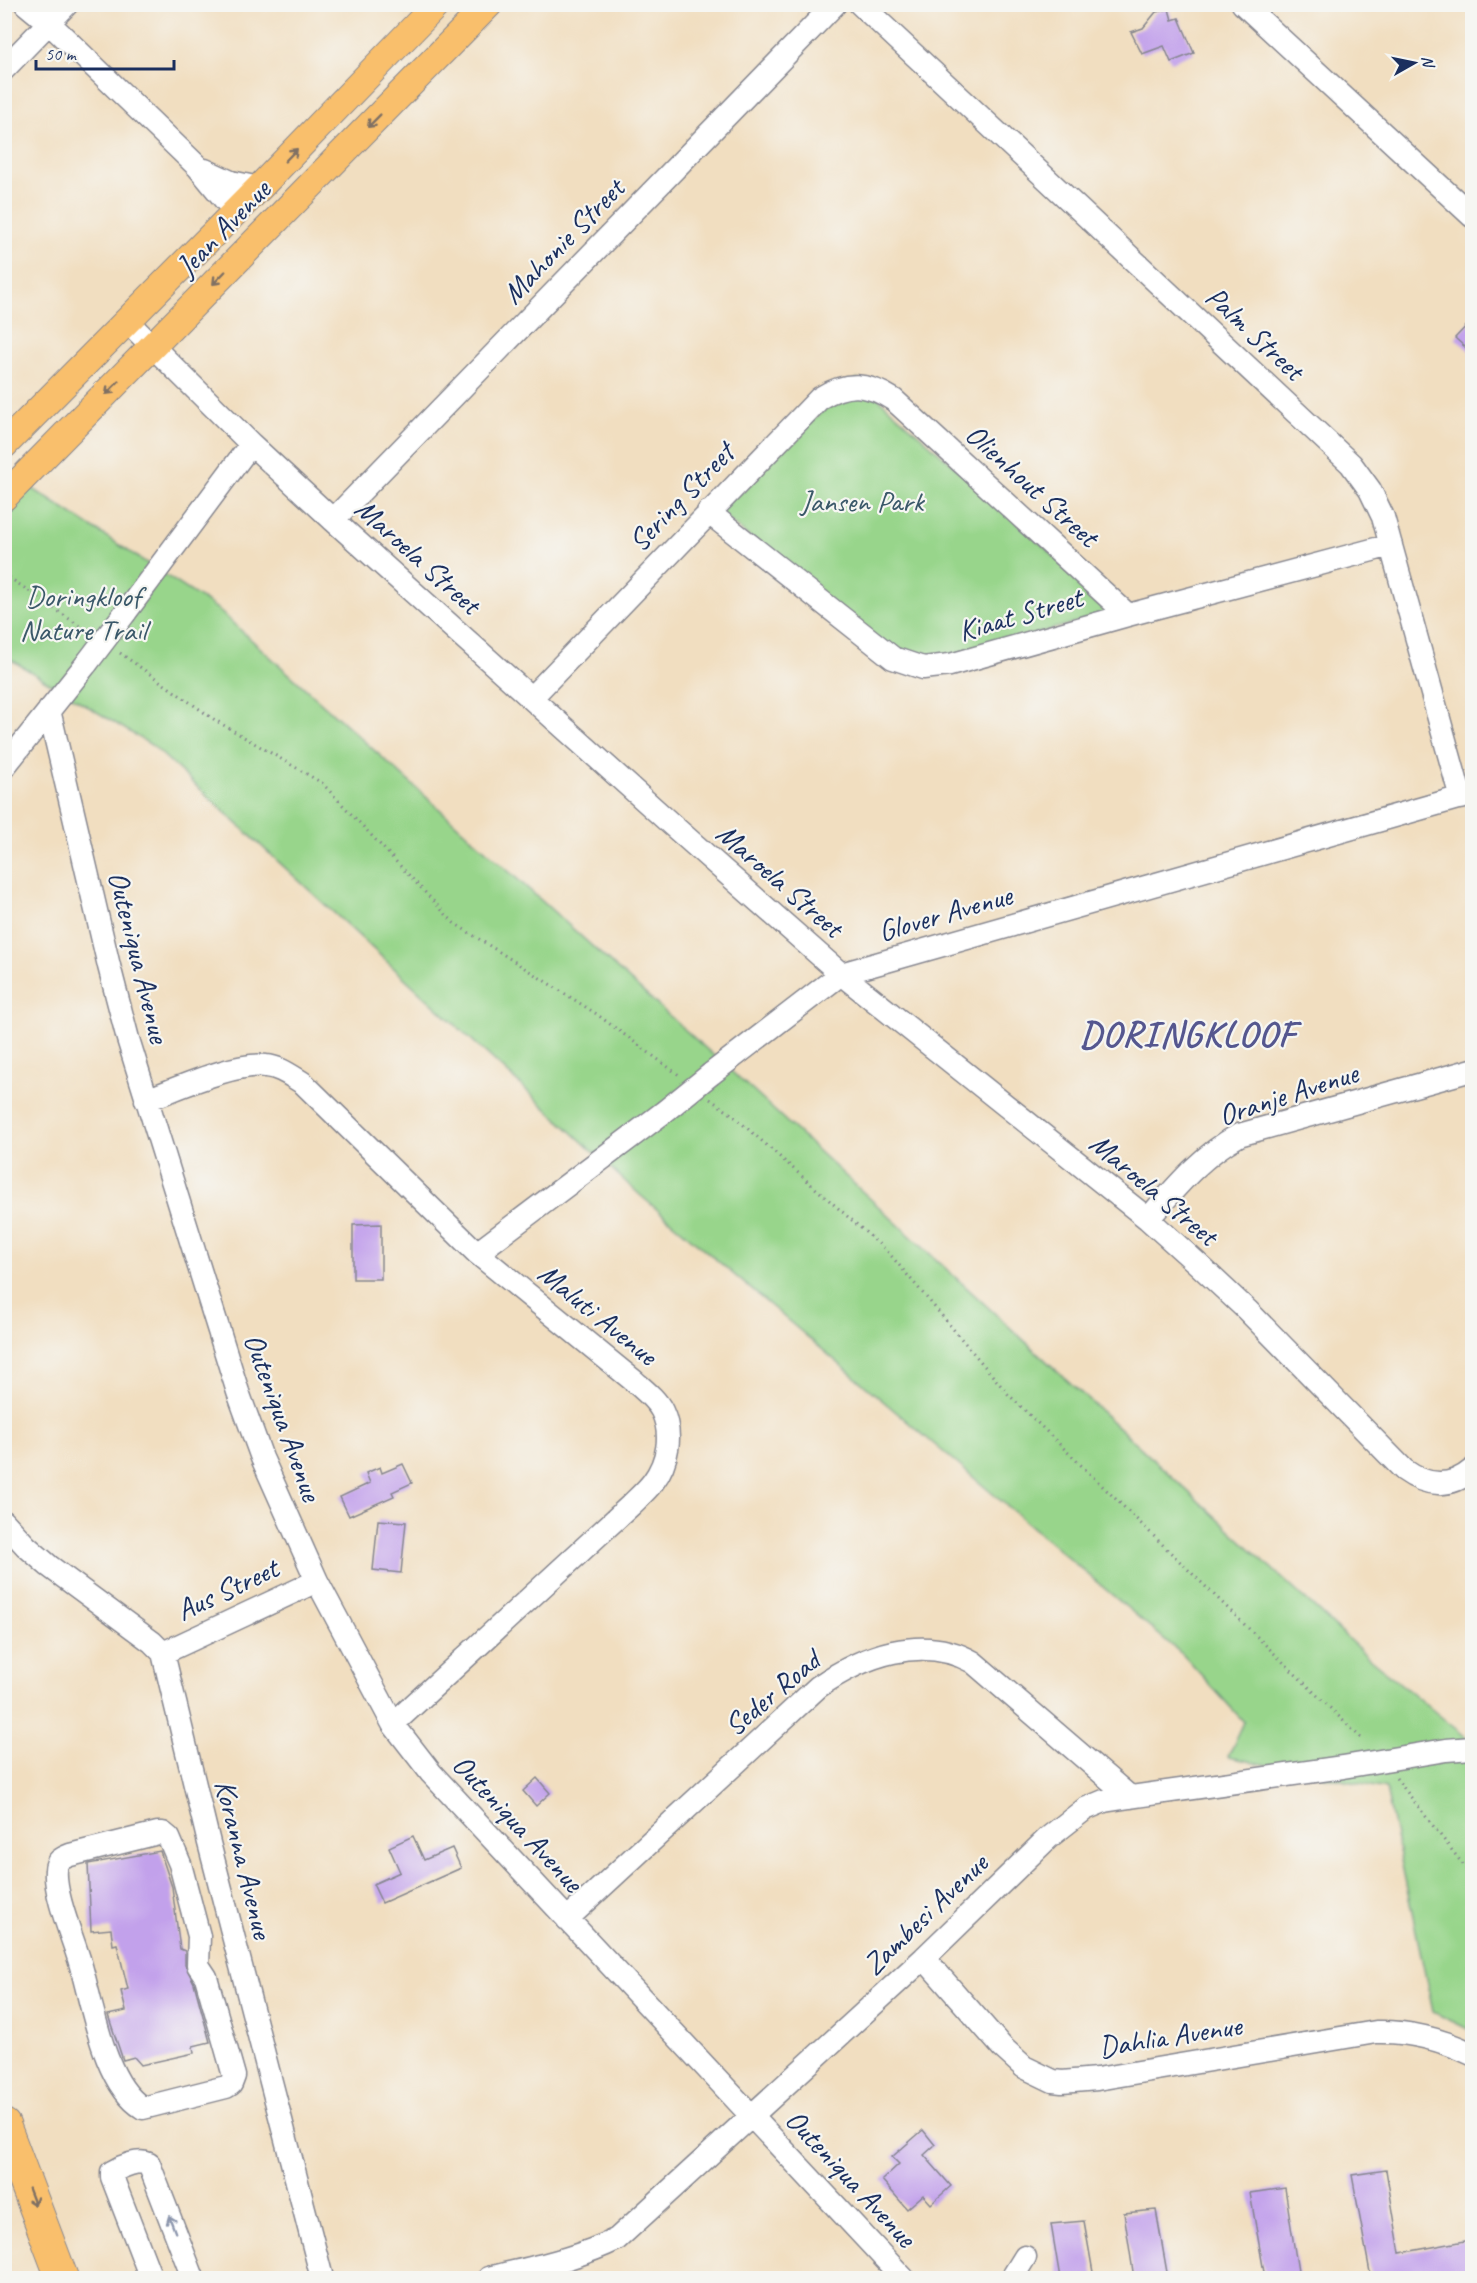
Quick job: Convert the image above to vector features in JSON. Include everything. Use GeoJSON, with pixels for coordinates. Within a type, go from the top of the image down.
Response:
{"type":"FeatureCollection","features":[{"type":"Feature","properties":{"kind":"highway"},"geometry":{"type":"LineString","coordinates":[[4,2125],[62,2278]]}},
{"type":"Feature","properties":{"kind":"highway"},"geometry":{"type":"LineString","coordinates":[[44,2229],[67,2278]]}},
{"type":"Feature","properties":{"kind":"main road","name":"Jean Avenue"},"geometry":{"type":"LineString","coordinates":[[12,437],[259,188],[437,4]]}},
{"type":"Feature","properties":{"kind":"main road"},"geometry":{"type":"LineString","coordinates":[[361,82],[380,87],[392,82],[453,19],[473,4]]}},
{"type":"Feature","properties":{"kind":"main road","name":"Jean Avenue"},"geometry":{"type":"LineString","coordinates":[[4,497],[489,4]]}},
{"type":"Feature","properties":{"kind":"main road"},"geometry":{"type":"LineString","coordinates":[[12,437],[53,413],[114,359],[153,346]]}},
{"type":"Feature","properties":{"kind":"street"},"geometry":{"type":"LineString","coordinates":[[26,4],[49,23],[198,167],[235,212]]}},
{"type":"Feature","properties":{"kind":"street"},"geometry":{"type":"LineString","coordinates":[[4,69],[66,4]]}},
{"type":"Feature","properties":{"kind":"street","name":"Mahonie Street"},"geometry":{"type":"LineString","coordinates":[[333,520],[835,4]]}},
{"type":"Feature","properties":{"kind":"street","name":"Palm Street"},"geometry":{"type":"LineString","coordinates":[[860,4],[1352,464],[1370,490],[1383,517],[1467,796]]}},
{"type":"Feature","properties":{"kind":"street"},"geometry":{"type":"LineString","coordinates":[[1243,4],[1473,216]]}},
{"type":"Feature","properties":{"kind":"street"},"geometry":{"type":"LineString","coordinates":[[198,167],[231,182],[259,188]]}},
{"type":"Feature","properties":{"kind":"street","name":"Maroela Street"},"geometry":{"type":"LineString","coordinates":[[127,321],[251,444],[333,520],[841,974],[1148,1220],[1247,1310],[1404,1470],[1427,1483],[1446,1484],[1458,1480],[1473,1470]]}},
{"type":"Feature","properties":{"kind":"street","name":"Sering Street"},"geometry":{"type":"LineString","coordinates":[[531,698],[820,398],[829,392],[850,385],[858,385],[871,387],[894,400]]}},
{"type":"Feature","properties":{"kind":"street","name":"Olienhout Street"},"geometry":{"type":"LineString","coordinates":[[894,400],[1128,615]]}},
{"type":"Feature","properties":{"kind":"street"},"geometry":{"type":"LineString","coordinates":[[4,767],[87,663],[251,444]]}},
{"type":"Feature","properties":{"kind":"street","name":"Kiaat Street"},"geometry":{"type":"LineString","coordinates":[[708,512],[893,658],[911,666],[934,668],[973,660],[1128,615],[1391,544]]}},
{"type":"Feature","properties":{"kind":"street","name":"Outeniqua Avenue"},"geometry":{"type":"LineString","coordinates":[[49,710],[109,966],[146,1100],[254,1436],[317,1581],[393,1724],[431,1773],[903,2278]]}},
{"type":"Feature","properties":{"kind":"street","name":"Glover Avenue"},"geometry":{"type":"LineString","coordinates":[[477,1253],[664,1112],[707,1084],[841,974],[1467,796]]}},
{"type":"Feature","properties":{"kind":"street","name":"Maluti Avenue"},"geometry":{"type":"LineString","coordinates":[[146,1100],[243,1067],[266,1066],[284,1071],[303,1083],[477,1253],[652,1397],[662,1410],[668,1429],[668,1448],[663,1465],[653,1482],[631,1505],[393,1724]]}},
{"type":"Feature","properties":{"kind":"street","name":"Oranje Avenue"},"geometry":{"type":"LineString","coordinates":[[1148,1220],[1187,1174],[1219,1146],[1239,1136],[1473,1070]]}},
{"type":"Feature","properties":{"kind":"street"},"geometry":{"type":"LineString","coordinates":[[4,1522],[49,1566],[152,1642],[162,1653]]}},
{"type":"Feature","properties":{"kind":"street","name":"Aus Street"},"geometry":{"type":"LineString","coordinates":[[162,1653],[317,1581]]}},
{"type":"Feature","properties":{"kind":"street","name":"Seder Road"},"geometry":{"type":"LineString","coordinates":[[567,1919],[818,1687],[850,1667],[885,1654],[908,1649],[927,1648],[960,1654],[1130,1797]]}},
{"type":"Feature","properties":{"kind":"street","name":"Koranna Avenue"},"geometry":{"type":"LineString","coordinates":[[162,1653],[322,2278]]}},
{"type":"Feature","properties":{"kind":"street","name":"Zambesi Avenue"},"geometry":{"type":"LineString","coordinates":[[489,2278],[596,2250],[617,2240],[924,1958],[1048,1838],[1084,1809],[1104,1801],[1446,1750],[1473,1748]]}},
{"type":"Feature","properties":{"kind":"street"},"geometry":{"type":"LineString","coordinates":[[163,1833],[173,1844],[180,1864],[199,1942],[197,1960],[206,1977],[232,2065],[234,2076],[231,2084],[206,2093],[144,2108],[132,2098],[117,2076],[99,2035],[60,1895],[56,1869],[58,1862],[70,1855],[163,1833]]}},
{"type":"Feature","properties":{"kind":"street"},"geometry":{"type":"LineString","coordinates":[[199,1942],[232,1933]]}},
{"type":"Feature","properties":{"kind":"street","name":"Dahlia Avenue"},"geometry":{"type":"LineString","coordinates":[[924,1958],[1012,2057],[1039,2075],[1053,2081],[1074,2082],[1108,2077],[1376,2032],[1403,2032],[1430,2037],[1473,2054]]}},
{"type":"Feature","properties":{"kind":"street"},"geometry":{"type":"LineString","coordinates":[[206,1977],[241,1967]]}},
{"type":"Feature","properties":{"kind":"street"},"geometry":{"type":"LineString","coordinates":[[151,2278],[112,2177],[112,2172],[117,2169],[139,2162],[149,2164],[193,2278]]}},
{"type":"Feature","properties":{"kind":"street"},"geometry":{"type":"LineString","coordinates":[[1012,2278],[1025,2257]]}},
{"type":"Feature","properties":{"kind":"path"},"geometry":{"type":"LineString","coordinates":[[4,574],[91,633]]}},
{"type":"Feature","properties":{"kind":"path"},"geometry":{"type":"LineString","coordinates":[[119,653],[215,720],[322,783],[454,922],[595,1013],[685,1080]]}},
{"type":"Feature","properties":{"kind":"path"},"geometry":{"type":"LineString","coordinates":[[707,1084],[730,1113],[888,1252],[1008,1394],[1363,1740]]}},
{"type":"Feature","properties":{"kind":"path"},"geometry":{"type":"LineString","coordinates":[[1394,1776],[1473,1876]]}},
{"type":"Feature","properties":{"kind":"green space","name":"Jansen Park"},"geometry":{"type":"Polygon","coordinates":[[[857,379],[1116,611],[930,664],[892,653],[716,510],[857,379]]]}},
{"type":"Feature","properties":{"kind":"green space","name":"Doringkloof Nature Trail"},"geometry":{"type":"Polygon","coordinates":[[[4,470],[216,608],[752,1090],[1369,1658],[1472,1742],[1472,2031],[1433,2012],[1386,1789],[1228,1757],[1244,1722],[1183,1655],[640,1195],[153,746],[5,656],[4,470]]]}},
{"type":"Feature","properties":{"kind":"building"},"geometry":{"type":"Polygon","coordinates":[[[1169,9],[1172,20],[1179,18],[1194,53],[1171,62],[1164,46],[1142,54],[1131,32],[1143,28],[1156,12],[1169,9]]]}},
{"type":"Feature","properties":{"kind":"building"},"geometry":{"type":"Polygon","coordinates":[[[1473,319],[1473,354],[1455,338],[1473,319]]]}},
{"type":"Feature","properties":{"kind":"building"},"geometry":{"type":"Polygon","coordinates":[[[381,1224],[381,1279],[353,1279],[353,1225],[381,1224]]]}},
{"type":"Feature","properties":{"kind":"building"},"geometry":{"type":"Polygon","coordinates":[[[403,1464],[412,1483],[392,1492],[394,1496],[349,1516],[340,1497],[370,1483],[366,1473],[380,1467],[382,1473],[403,1464]]]}},
{"type":"Feature","properties":{"kind":"building"},"geometry":{"type":"Polygon","coordinates":[[[378,1520],[406,1522],[401,1573],[373,1570],[378,1520]]]}},
{"type":"Feature","properties":{"kind":"building"},"geometry":{"type":"Polygon","coordinates":[[[537,1778],[550,1793],[536,1806],[523,1791],[537,1778]]]}},
{"type":"Feature","properties":{"kind":"building"},"geometry":{"type":"Polygon","coordinates":[[[413,1836],[424,1860],[452,1848],[461,1868],[382,1903],[373,1884],[400,1872],[389,1847],[413,1836]]]}},
{"type":"Feature","properties":{"kind":"building"},"geometry":{"type":"Polygon","coordinates":[[[160,1851],[172,1887],[180,1949],[185,1951],[185,1965],[194,1983],[210,2042],[193,2046],[194,2053],[141,2065],[134,2057],[123,2060],[108,2015],[126,2011],[121,1991],[128,1989],[117,1944],[113,1945],[111,1929],[91,1931],[88,1864],[160,1851]]]}},
{"type":"Feature","properties":{"kind":"building"},"geometry":{"type":"Polygon","coordinates":[[[923,2130],[935,2145],[924,2155],[951,2186],[931,2204],[923,2195],[907,2209],[882,2180],[899,2164],[892,2157],[923,2130]]]}},
{"type":"Feature","properties":{"kind":"building"},"geometry":{"type":"Polygon","coordinates":[[[1386,2170],[1400,2253],[1470,2240],[1473,2253],[1473,2276],[1371,2278],[1352,2175],[1386,2170]]]}},
{"type":"Feature","properties":{"kind":"building"},"geometry":{"type":"Polygon","coordinates":[[[1285,2188],[1299,2278],[1265,2278],[1250,2193],[1285,2188]]]}},
{"type":"Feature","properties":{"kind":"building"},"geometry":{"type":"Polygon","coordinates":[[[1156,2210],[1168,2278],[1134,2278],[1124,2213],[1156,2210]]]}},
{"type":"Feature","properties":{"kind":"building"},"geometry":{"type":"Polygon","coordinates":[[[1084,2221],[1094,2278],[1060,2278],[1051,2224],[1084,2221]]]}},
{"type":"Feature","properties":{"kind":"district","name":"DORINGKLOOF"},"geometry":{"type":"Point","coordinates":[1188,1033]}}]}
